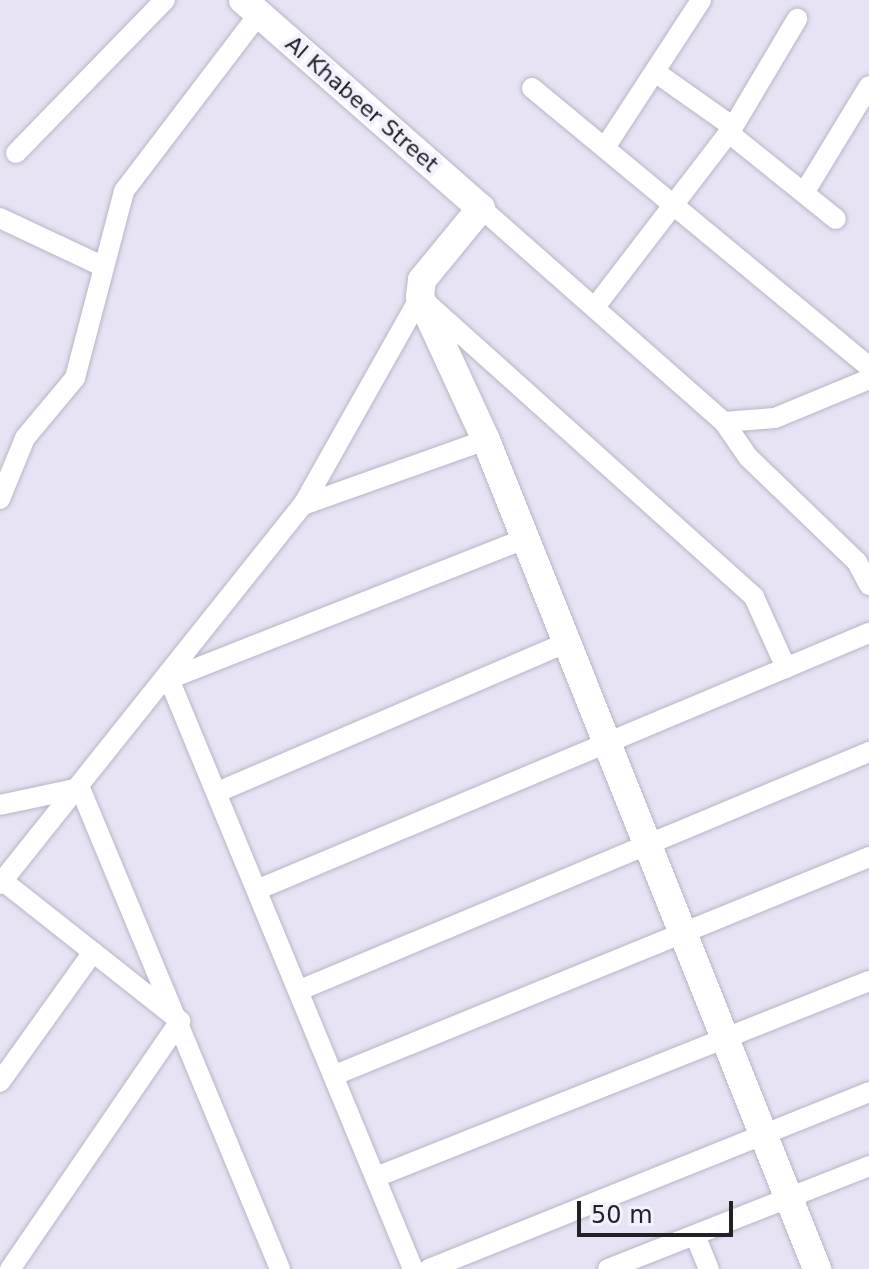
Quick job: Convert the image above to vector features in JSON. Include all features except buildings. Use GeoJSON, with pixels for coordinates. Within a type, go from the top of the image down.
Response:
{"type":"FeatureCollection","features":[{"type":"Feature","properties":{"kind":"street"},"geometry":{"type":"LineString","coordinates":[[16,153],[165,0]]}},
{"type":"Feature","properties":{"kind":"street"},"geometry":{"type":"LineString","coordinates":[[606,146],[658,74],[701,0]]}},
{"type":"Feature","properties":{"kind":"street"},"geometry":{"type":"LineString","coordinates":[[0,499],[25,438],[75,378],[100,265],[124,191],[251,7]]}},
{"type":"Feature","properties":{"kind":"street","name":"Al Khabeer Street"},"geometry":{"type":"LineString","coordinates":[[251,7],[481,208]]}},
{"type":"Feature","properties":{"kind":"street"},"geometry":{"type":"LineString","coordinates":[[595,307],[731,130],[797,19]]}},
{"type":"Feature","properties":{"kind":"street"},"geometry":{"type":"LineString","coordinates":[[658,74],[731,130],[836,219]]}},
{"type":"Feature","properties":{"kind":"street"},"geometry":{"type":"LineString","coordinates":[[804,193],[869,86]]}},
{"type":"Feature","properties":{"kind":"street"},"geometry":{"type":"LineString","coordinates":[[532,88],[606,146],[869,367]]}},
{"type":"Feature","properties":{"kind":"street"},"geometry":{"type":"LineString","coordinates":[[180,1021],[1,882],[169,679],[303,505],[420,297],[422,280],[481,208],[724,422],[748,457],[857,562],[869,585]]}},
{"type":"Feature","properties":{"kind":"street"},"geometry":{"type":"LineString","coordinates":[[0,218],[100,265]]}},
{"type":"Feature","properties":{"kind":"street"},"geometry":{"type":"LineString","coordinates":[[420,297],[486,440],[817,1269]]}},
{"type":"Feature","properties":{"kind":"street"},"geometry":{"type":"LineString","coordinates":[[420,297],[754,597],[786,668]]}},
{"type":"Feature","properties":{"kind":"street"},"geometry":{"type":"LineString","coordinates":[[724,422],[775,418],[869,379]]}},
{"type":"Feature","properties":{"kind":"street"},"geometry":{"type":"LineString","coordinates":[[303,505],[486,440]]}},
{"type":"Feature","properties":{"kind":"street"},"geometry":{"type":"LineString","coordinates":[[169,679],[525,539]]}},
{"type":"Feature","properties":{"kind":"street"},"geometry":{"type":"LineString","coordinates":[[259,889],[869,633]]}},
{"type":"Feature","properties":{"kind":"street"},"geometry":{"type":"LineString","coordinates":[[220,791],[566,643]]}},
{"type":"Feature","properties":{"kind":"street"},"geometry":{"type":"LineString","coordinates":[[169,679],[220,791],[413,1269]]}},
{"type":"Feature","properties":{"kind":"street"},"geometry":{"type":"LineString","coordinates":[[300,990],[869,752]]}},
{"type":"Feature","properties":{"kind":"street"},"geometry":{"type":"LineString","coordinates":[[0,805],[80,788]]}},
{"type":"Feature","properties":{"kind":"street"},"geometry":{"type":"LineString","coordinates":[[80,788],[180,1021],[279,1268]]}},
{"type":"Feature","properties":{"kind":"street"},"geometry":{"type":"LineString","coordinates":[[335,1075],[869,857]]}},
{"type":"Feature","properties":{"kind":"street"},"geometry":{"type":"LineString","coordinates":[[0,1082],[93,952]]}},
{"type":"Feature","properties":{"kind":"street"},"geometry":{"type":"LineString","coordinates":[[376,1177],[869,981]]}},
{"type":"Feature","properties":{"kind":"street"},"geometry":{"type":"LineString","coordinates":[[10,1269],[180,1021]]}},
{"type":"Feature","properties":{"kind":"street"},"geometry":{"type":"LineString","coordinates":[[429,1269],[869,1092]]}},
{"type":"Feature","properties":{"kind":"street"},"geometry":{"type":"LineString","coordinates":[[611,1268],[869,1166]]}},
{"type":"Feature","properties":{"kind":"street"},"geometry":{"type":"LineString","coordinates":[[695,1235],[709,1269]]}}]}
